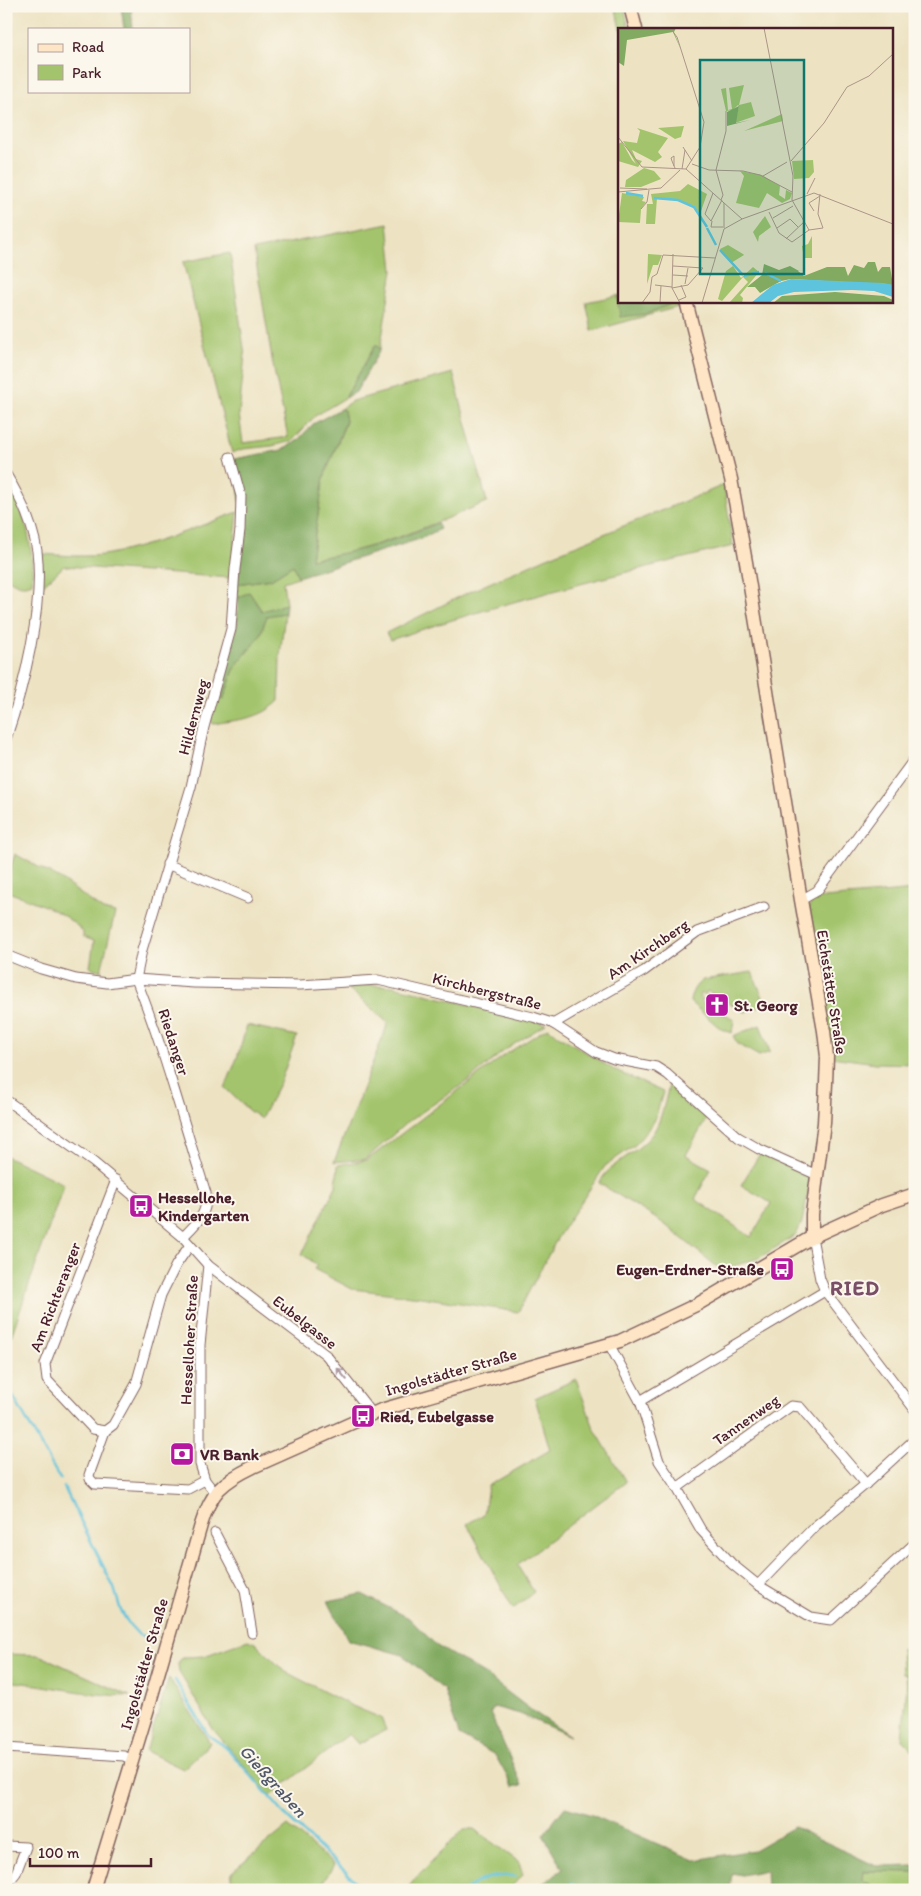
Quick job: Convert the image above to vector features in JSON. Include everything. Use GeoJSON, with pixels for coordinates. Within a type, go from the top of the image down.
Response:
{"type":"FeatureCollection","features":[{"type":"Feature","properties":{"kind":"main road"},"geometry":{"type":"LineString","coordinates":[[630,6],[636,28]]}},
{"type":"Feature","properties":{"kind":"main road","name":"Eichstätter Straße"},"geometry":{"type":"LineString","coordinates":[[686,302],[731,479],[824,1031],[827,1057],[824,1123],[812,1214],[812,1237]]}},
{"type":"Feature","properties":{"kind":"main road","name":"Ingolstädter Straße"},"geometry":{"type":"LineString","coordinates":[[93,1890],[150,1702],[200,1525],[215,1493],[235,1476],[372,1413],[609,1344],[698,1304],[812,1237],[882,1205],[915,1194]]}},
{"type":"Feature","properties":{"kind":"street","name":"Hildernweg"},"geometry":{"type":"LineString","coordinates":[[136,979],[142,950],[189,796],[204,727],[231,629],[235,568],[240,530],[240,496],[230,457]]}},
{"type":"Feature","properties":{"kind":"street"},"geometry":{"type":"LineString","coordinates":[[6,474],[15,488],[29,522],[37,550],[38,577],[34,626],[20,699],[6,739]]}},
{"type":"Feature","properties":{"kind":"street"},"geometry":{"type":"LineString","coordinates":[[801,900],[817,891],[915,758]]}},
{"type":"Feature","properties":{"kind":"street"},"geometry":{"type":"LineString","coordinates":[[167,864],[248,898]]}},
{"type":"Feature","properties":{"kind":"street","name":"Am Kirchberg"},"geometry":{"type":"LineString","coordinates":[[554,1024],[644,971],[697,932],[764,907]]}},
{"type":"Feature","properties":{"kind":"street"},"geometry":{"type":"LineString","coordinates":[[6,955],[41,969],[76,979],[107,984],[136,979]]}},
{"type":"Feature","properties":{"kind":"street","name":"Kirchbergstraße"},"geometry":{"type":"LineString","coordinates":[[136,979],[194,983],[300,984],[378,980],[533,1017],[554,1024],[596,1052],[656,1067],[667,1074],[738,1137],[759,1149],[818,1175]]}},
{"type":"Feature","properties":{"kind":"street","name":"Riedanger"},"geometry":{"type":"LineString","coordinates":[[136,979],[150,1013],[169,1071],[206,1193],[206,1208],[198,1222],[183,1237]]}},
{"type":"Feature","properties":{"kind":"street","name":"Hesselloher Straße"},"geometry":{"type":"LineString","coordinates":[[6,1100],[116,1180],[183,1237],[208,1266],[200,1362],[200,1464],[205,1480],[215,1493]]}},
{"type":"Feature","properties":{"kind":"street","name":"Am Richteranger"},"geometry":{"type":"LineString","coordinates":[[105,1431],[93,1429],[47,1380],[46,1364],[116,1180]]}},
{"type":"Feature","properties":{"kind":"street"},"geometry":{"type":"LineString","coordinates":[[812,1237],[820,1279],[825,1291],[915,1410]]}},
{"type":"Feature","properties":{"kind":"street"},"geometry":{"type":"LineString","coordinates":[[190,1245],[176,1265],[161,1295],[136,1384],[113,1425],[105,1431],[89,1475],[90,1480],[94,1484],[188,1489],[205,1480]]}},
{"type":"Feature","properties":{"kind":"street","name":"Eubelgasse"},"geometry":{"type":"LineString","coordinates":[[208,1266],[326,1355],[372,1413]]}},
{"type":"Feature","properties":{"kind":"street"},"geometry":{"type":"LineString","coordinates":[[640,1401],[825,1291]]}},
{"type":"Feature","properties":{"kind":"street"},"geometry":{"type":"LineString","coordinates":[[609,1344],[640,1401],[659,1461],[701,1530],[732,1564],[758,1584],[811,1617],[831,1620],[915,1542]]}},
{"type":"Feature","properties":{"kind":"street","name":"Tannenweg"},"geometry":{"type":"LineString","coordinates":[[677,1488],[791,1406],[800,1406],[866,1484]]}},
{"type":"Feature","properties":{"kind":"street"},"geometry":{"type":"LineString","coordinates":[[758,1584],[814,1528],[915,1439]]}},
{"type":"Feature","properties":{"kind":"street"},"geometry":{"type":"LineString","coordinates":[[215,1533],[244,1590],[252,1633]]}},
{"type":"Feature","properties":{"kind":"street"},"geometry":{"type":"LineString","coordinates":[[6,1748],[124,1756],[132,1760]]}},
{"type":"Feature","properties":{"kind":"street"},"geometry":{"type":"LineString","coordinates":[[6,1846],[26,1846],[16,1873],[6,1885]]}},
{"type":"Feature","properties":{"kind":"green space"},"geometry":{"type":"Polygon","coordinates":[[[121,6],[131,6],[133,28],[124,28],[121,6]]]}},
{"type":"Feature","properties":{"kind":"green space"},"geometry":{"type":"Polygon","coordinates":[[[615,6],[624,6],[629,28],[620,28],[615,6]]]}},
{"type":"Feature","properties":{"kind":"green space"},"geometry":{"type":"Polygon","coordinates":[[[388,223],[393,270],[380,350],[376,344],[345,398],[315,416],[292,441],[272,446],[243,449],[232,453],[183,262],[230,253],[245,355],[239,414],[243,443],[288,437],[273,365],[254,250],[388,223]]]}},
{"type":"Feature","properties":{"kind":"green space"},"geometry":{"type":"Polygon","coordinates":[[[618,295],[618,302],[678,302],[678,307],[592,331],[586,302],[618,295]]]}},
{"type":"Feature","properties":{"kind":"green space"},"geometry":{"type":"Polygon","coordinates":[[[617,297],[618,302],[671,302],[671,304],[647,314],[620,317],[617,297]]]}},
{"type":"Feature","properties":{"kind":"green space"},"geometry":{"type":"Polygon","coordinates":[[[376,344],[380,350],[356,392],[345,398],[376,344]]]}},
{"type":"Feature","properties":{"kind":"green space"},"geometry":{"type":"Polygon","coordinates":[[[453,373],[487,502],[379,544],[311,559],[324,477],[346,422],[344,411],[340,409],[352,401],[453,373]]]}},
{"type":"Feature","properties":{"kind":"green space"},"geometry":{"type":"Polygon","coordinates":[[[340,409],[344,410],[346,421],[324,477],[311,559],[375,545],[437,523],[440,529],[420,539],[298,577],[293,565],[271,579],[237,584],[244,529],[234,459],[282,450],[297,441],[313,424],[340,409]]]}},
{"type":"Feature","properties":{"kind":"green space"},"geometry":{"type":"Polygon","coordinates":[[[9,485],[20,508],[28,532],[32,557],[32,583],[25,585],[18,584],[6,577],[6,498],[11,498],[6,486],[9,485]]]}},
{"type":"Feature","properties":{"kind":"green space"},"geometry":{"type":"Polygon","coordinates":[[[724,485],[733,546],[517,601],[390,640],[386,633],[467,593],[545,558],[724,485]]]}},
{"type":"Feature","properties":{"kind":"green space"},"geometry":{"type":"Polygon","coordinates":[[[238,512],[231,578],[64,566],[42,586],[40,554],[92,556],[125,551],[174,536],[238,512]]]}},
{"type":"Feature","properties":{"kind":"green space"},"geometry":{"type":"Polygon","coordinates":[[[293,565],[298,577],[283,582],[286,604],[262,611],[249,592],[238,598],[237,584],[271,579],[293,565]]]}},
{"type":"Feature","properties":{"kind":"green space"},"geometry":{"type":"Polygon","coordinates":[[[249,592],[262,611],[286,604],[285,613],[267,616],[260,636],[235,667],[223,700],[216,696],[237,624],[238,598],[249,592]]]}},
{"type":"Feature","properties":{"kind":"green space"},"geometry":{"type":"Polygon","coordinates":[[[285,613],[280,656],[279,701],[264,712],[256,715],[240,720],[213,724],[209,716],[216,696],[223,699],[235,667],[260,636],[267,615],[285,613]]]}},
{"type":"Feature","properties":{"kind":"green space"},"geometry":{"type":"Polygon","coordinates":[[[15,854],[60,879],[103,910],[115,913],[101,971],[90,967],[94,941],[83,937],[83,932],[75,924],[48,907],[6,891],[6,882],[15,854]]]}},
{"type":"Feature","properties":{"kind":"green space"},"geometry":{"type":"Polygon","coordinates":[[[915,890],[915,1064],[876,1063],[831,1057],[809,919],[809,907],[813,899],[915,890]]]}},
{"type":"Feature","properties":{"kind":"green space"},"geometry":{"type":"Polygon","coordinates":[[[752,972],[766,1004],[745,1012],[707,991],[705,995],[702,993],[700,997],[703,999],[701,1002],[734,1019],[732,1033],[721,1029],[690,1002],[694,989],[703,980],[752,972]]]}},
{"type":"Feature","properties":{"kind":"green space"},"geometry":{"type":"Polygon","coordinates":[[[350,984],[393,986],[546,1024],[505,1050],[470,1079],[406,1123],[366,1159],[334,1162],[388,1023],[348,988],[350,984]]]}},
{"type":"Feature","properties":{"kind":"green space"},"geometry":{"type":"Polygon","coordinates":[[[247,1025],[297,1036],[281,1080],[261,1119],[248,1110],[225,1088],[247,1025]]]}},
{"type":"Feature","properties":{"kind":"green space"},"geometry":{"type":"Polygon","coordinates":[[[760,1025],[770,1052],[759,1056],[738,1044],[733,1036],[760,1025]]]}},
{"type":"Feature","properties":{"kind":"green space"},"geometry":{"type":"Polygon","coordinates":[[[547,1028],[616,1071],[663,1092],[656,1116],[649,1128],[635,1145],[605,1166],[558,1237],[518,1312],[421,1297],[352,1289],[314,1269],[317,1265],[302,1254],[336,1186],[338,1165],[367,1160],[506,1054],[547,1028]]]}},
{"type":"Feature","properties":{"kind":"green space"},"geometry":{"type":"Polygon","coordinates":[[[670,1081],[708,1116],[686,1155],[711,1169],[695,1199],[751,1237],[771,1203],[741,1185],[761,1152],[811,1177],[802,1222],[796,1235],[759,1258],[721,1270],[663,1223],[599,1183],[610,1169],[640,1147],[653,1133],[661,1115],[670,1081]]]}},
{"type":"Feature","properties":{"kind":"green space"},"geometry":{"type":"Polygon","coordinates":[[[6,1156],[64,1184],[6,1351],[6,1156]]]}},
{"type":"Feature","properties":{"kind":"green space"},"geometry":{"type":"Polygon","coordinates":[[[576,1379],[594,1428],[626,1482],[517,1565],[534,1592],[513,1609],[467,1524],[484,1514],[488,1486],[550,1450],[535,1398],[576,1379]]]}},
{"type":"Feature","properties":{"kind":"green space"},"geometry":{"type":"Polygon","coordinates":[[[362,1594],[409,1618],[437,1646],[484,1674],[531,1710],[570,1736],[520,1714],[494,1707],[490,1713],[522,1785],[513,1787],[495,1755],[459,1735],[444,1690],[403,1655],[348,1640],[328,1601],[362,1594]]]}},
{"type":"Feature","properties":{"kind":"green space"},"geometry":{"type":"Polygon","coordinates":[[[248,1640],[257,1644],[284,1671],[350,1705],[381,1718],[386,1730],[358,1744],[349,1734],[270,1796],[213,1729],[179,1672],[178,1664],[181,1659],[204,1656],[248,1640]]]}},
{"type":"Feature","properties":{"kind":"green space"},"geometry":{"type":"Polygon","coordinates":[[[915,1643],[915,1752],[902,1740],[906,1699],[906,1674],[902,1673],[901,1649],[915,1643]]]}},
{"type":"Feature","properties":{"kind":"green space"},"geometry":{"type":"Polygon","coordinates":[[[6,1654],[39,1655],[130,1696],[114,1696],[6,1681],[6,1654]]]}},
{"type":"Feature","properties":{"kind":"green space"},"geometry":{"type":"Polygon","coordinates":[[[169,1678],[210,1743],[183,1769],[146,1751],[169,1678]]]}},
{"type":"Feature","properties":{"kind":"green space"},"geometry":{"type":"Polygon","coordinates":[[[565,1807],[592,1815],[694,1860],[754,1850],[794,1827],[876,1866],[915,1865],[915,1872],[864,1871],[863,1880],[879,1890],[767,1890],[766,1870],[742,1875],[732,1873],[730,1890],[540,1890],[538,1887],[563,1869],[543,1835],[565,1807]]]}},
{"type":"Feature","properties":{"kind":"green space"},"geometry":{"type":"Polygon","coordinates":[[[288,1826],[334,1865],[318,1890],[230,1890],[232,1872],[288,1826]]]}},
{"type":"Feature","properties":{"kind":"green space"},"geometry":{"type":"Polygon","coordinates":[[[464,1829],[474,1829],[519,1862],[523,1875],[508,1890],[406,1890],[421,1872],[464,1829]]]}},
{"type":"Feature","properties":{"kind":"green space"},"geometry":{"type":"Polygon","coordinates":[[[864,1871],[915,1872],[915,1890],[879,1890],[862,1880],[864,1871]]]}},
{"type":"Feature","properties":{"kind":"waterway","name":"Gießgraben"},"geometry":{"type":"LineString","coordinates":[[6,1384],[60,1479]]}},
{"type":"Feature","properties":{"kind":"waterway","name":"Gießgraben"},"geometry":{"type":"LineString","coordinates":[[64,1487],[114,1588],[121,1611],[139,1635],[149,1637]]}},
{"type":"Feature","properties":{"kind":"waterway","name":"Gießgraben"},"geometry":{"type":"LineString","coordinates":[[175,1680],[208,1735],[226,1747],[288,1818],[365,1890]]}},
{"type":"Feature","properties":{"kind":"waterway","name":"Gießgraben"},"geometry":{"type":"LineString","coordinates":[[466,1890],[477,1882],[489,1878],[516,1876]]}},
{"type":"Feature","properties":{"kind":"waterway","name":"Gießgraben"},"geometry":{"type":"LineString","coordinates":[[572,1884],[581,1890]]}},
{"type":"Feature","properties":{"kind":"place","name":"St. Georg"},"geometry":{"type":"Point","coordinates":[717,1005]}},
{"type":"Feature","properties":{"kind":"place","name":"Hessellohe, Kindergarten"},"geometry":{"type":"Point","coordinates":[141,1206]}},
{"type":"Feature","properties":{"kind":"place","name":"Eugen-Erdner-Straße"},"geometry":{"type":"Point","coordinates":[782,1269]}},
{"type":"Feature","properties":{"kind":"place","name":"Ried, Eubelgasse"},"geometry":{"type":"Point","coordinates":[363,1416]}},
{"type":"Feature","properties":{"kind":"place","name":"VR Bank"},"geometry":{"type":"Point","coordinates":[182,1454]}},
{"type":"Feature","properties":{"kind":"district","name":"RIED"},"geometry":{"type":"Point","coordinates":[855,1287]}}]}
